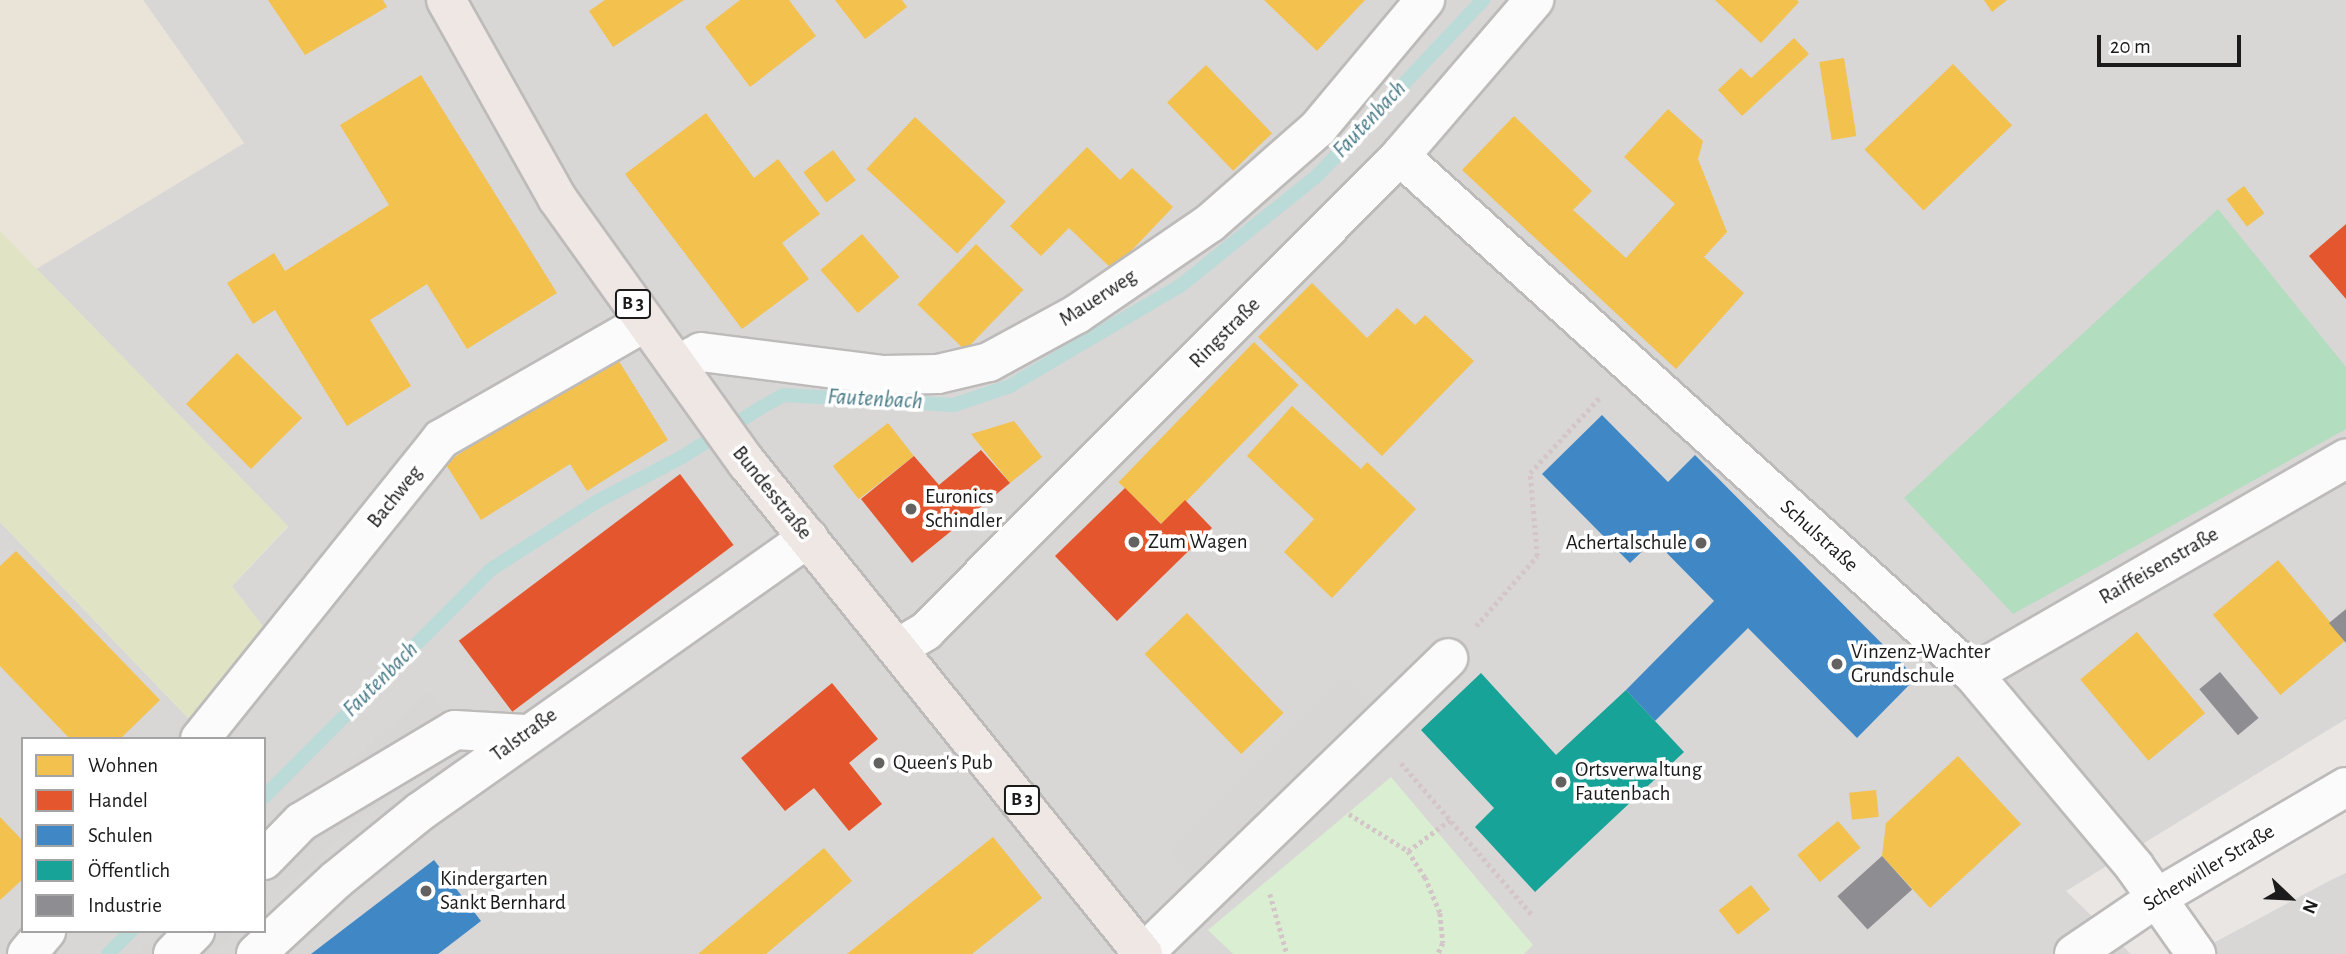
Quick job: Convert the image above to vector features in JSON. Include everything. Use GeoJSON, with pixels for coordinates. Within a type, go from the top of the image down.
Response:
{"type":"FeatureCollection","features":[{"type":"Feature","properties":{"kind":"main road","name":"Bundesstraße"},"geometry":{"type":"LineString","coordinates":[[446,0],[557,198],[708,410],[747,463],[1143,954]]}},
{"type":"Feature","properties":{"kind":"street","name":"Mauerweg"},"geometry":{"type":"LineString","coordinates":[[677,365],[701,352],[884,375],[938,374],[989,362],[1077,314],[1210,223],[1318,128],[1425,0]]}},
{"type":"Feature","properties":{"kind":"street","name":"Ringstraße"},"geometry":{"type":"LineString","coordinates":[[898,648],[926,631],[1400,156],[1534,0]]}},
{"type":"Feature","properties":{"kind":"street","name":"Schulstraße"},"geometry":{"type":"LineString","coordinates":[[1400,156],[1973,674],[2134,866],[2196,954]]}},
{"type":"Feature","properties":{"kind":"street","name":"Bachweg"},"geometry":{"type":"LineString","coordinates":[[202,737],[441,439],[645,322]]}},
{"type":"Feature","properties":{"kind":"street","name":"Raiffeisenstraße"},"geometry":{"type":"LineString","coordinates":[[1973,674],[2346,458]]}},
{"type":"Feature","properties":{"kind":"street","name":"Talstraße"},"geometry":{"type":"LineString","coordinates":[[256,954],[347,871],[525,734],[808,538]]}},
{"type":"Feature","properties":{"kind":"street"},"geometry":{"type":"LineString","coordinates":[[1143,954],[1375,733],[1448,658]]}},
{"type":"Feature","properties":{"kind":"street"},"geometry":{"type":"LineString","coordinates":[[266,858],[301,822],[455,730],[525,734]]}},
{"type":"Feature","properties":{"kind":"street","name":"Scherwiller Straße"},"geometry":{"type":"LineString","coordinates":[[2074,954],[2155,899],[2346,787]]}},
{"type":"Feature","properties":{"kind":"street"},"geometry":{"type":"LineString","coordinates":[[27,954],[44,933]]}},
{"type":"Feature","properties":{"kind":"street"},"geometry":{"type":"LineString","coordinates":[[173,954],[193,933]]}},
{"type":"Feature","properties":{"kind":"path"},"geometry":{"type":"LineString","coordinates":[[1448,658],[1537,556],[1530,473],[1630,365]]}},
{"type":"Feature","properties":{"kind":"path"},"geometry":{"type":"LineString","coordinates":[[1375,733],[1534,917]]}},
{"type":"Feature","properties":{"kind":"path"},"geometry":{"type":"LineString","coordinates":[[1315,789],[1408,851],[1425,877],[1440,913],[1443,943],[1438,954]]}},
{"type":"Feature","properties":{"kind":"path"},"geometry":{"type":"LineString","coordinates":[[1408,851],[1450,820]]}},
{"type":"Feature","properties":{"kind":"path"},"geometry":{"type":"LineString","coordinates":[[1245,855],[1272,896],[1287,954]]}},
{"type":"Feature","properties":{"kind":"shaded area"},"geometry":{"type":"Polygon","coordinates":[[[0,0],[143,0],[244,143],[36,269],[0,231],[0,0]]]}},
{"type":"Feature","properties":{"kind":"shaded area"},"geometry":{"type":"Polygon","coordinates":[[[143,0],[2346,0],[2346,719],[2066,891],[2131,954],[0,954],[0,522],[190,720],[232,586],[288,527],[36,269],[244,143],[143,0]]]}},
{"type":"Feature","properties":{"kind":"shaded area"},"geometry":{"type":"Polygon","coordinates":[[[1344,676],[1373,705],[1197,881],[1168,852],[1344,676]]]}},
{"type":"Feature","properties":{"kind":"shaded area"},"geometry":{"type":"Polygon","coordinates":[[[430,691],[455,730],[463,728],[266,905],[266,838],[430,691]]]}},
{"type":"Feature","properties":{"kind":"shaded area"},"geometry":{"type":"Polygon","coordinates":[[[2346,873],[2346,954],[2193,954],[2329,881],[2346,873]]]}},
{"type":"Feature","properties":{"kind":"shaded area"},"geometry":{"type":"Polygon","coordinates":[[[160,933],[235,933],[212,954],[137,954],[160,933]]]}},
{"type":"Feature","properties":{"kind":"green space"},"geometry":{"type":"Polygon","coordinates":[[[2218,209],[2346,367],[2346,429],[2013,614],[1904,498],[2218,209]]]}},
{"type":"Feature","properties":{"kind":"green space"},"geometry":{"type":"Polygon","coordinates":[[[0,231],[288,526],[232,586],[263,626],[190,720],[0,522],[0,231]]]}},
{"type":"Feature","properties":{"kind":"green space"},"geometry":{"type":"Polygon","coordinates":[[[1391,777],[1533,945],[1524,954],[1233,954],[1208,930],[1391,777]]]}},
{"type":"Feature","properties":{"kind":"building: Wohnen"},"geometry":{"type":"Polygon","coordinates":[[[268,0],[383,0],[387,7],[305,55],[268,0]]]}},
{"type":"Feature","properties":{"kind":"building: Wohnen"},"geometry":{"type":"Polygon","coordinates":[[[605,0],[684,0],[613,47],[589,11],[605,0]]]}},
{"type":"Feature","properties":{"kind":"building: Wohnen"},"geometry":{"type":"Polygon","coordinates":[[[740,0],[789,0],[816,36],[750,87],[705,27],[740,0]]]}},
{"type":"Feature","properties":{"kind":"building: Wohnen"},"geometry":{"type":"Polygon","coordinates":[[[835,0],[902,0],[907,7],[865,39],[835,0]]]}},
{"type":"Feature","properties":{"kind":"building: Wohnen"},"geometry":{"type":"Polygon","coordinates":[[[1264,0],[1365,0],[1317,51],[1264,0]]]}},
{"type":"Feature","properties":{"kind":"building: Wohnen"},"geometry":{"type":"Polygon","coordinates":[[[1715,0],[1797,0],[1799,2],[1761,43],[1715,0]]]}},
{"type":"Feature","properties":{"kind":"building: Wohnen"},"geometry":{"type":"Polygon","coordinates":[[[1984,0],[2007,0],[1992,12],[1984,0]]]}},
{"type":"Feature","properties":{"kind":"building: Wohnen"},"geometry":{"type":"Polygon","coordinates":[[[1794,38],[1809,54],[1742,116],[1718,90],[1741,68],[1751,78],[1794,38]]]}},
{"type":"Feature","properties":{"kind":"building: Wohnen"},"geometry":{"type":"Polygon","coordinates":[[[1844,58],[1856,136],[1832,140],[1819,62],[1844,58]]]}},
{"type":"Feature","properties":{"kind":"building: Wohnen"},"geometry":{"type":"Polygon","coordinates":[[[1953,64],[2012,125],[1924,211],[1865,149],[1953,64]]]}},
{"type":"Feature","properties":{"kind":"building: Wohnen"},"geometry":{"type":"Polygon","coordinates":[[[1206,65],[1272,133],[1233,171],[1167,103],[1206,65]]]}},
{"type":"Feature","properties":{"kind":"building: Wohnen"},"geometry":{"type":"Polygon","coordinates":[[[421,75],[557,293],[467,349],[427,284],[370,320],[411,386],[347,426],[275,310],[253,324],[227,283],[274,253],[285,271],[389,205],[340,125],[421,75]]]}},
{"type":"Feature","properties":{"kind":"building: Wohnen"},"geometry":{"type":"Polygon","coordinates":[[[1668,109],[1703,141],[1698,159],[1727,232],[1704,257],[1744,293],[1676,369],[1462,170],[1514,116],[1592,191],[1573,210],[1626,258],[1675,204],[1624,157],[1668,109]]]}},
{"type":"Feature","properties":{"kind":"building: Wohnen"},"geometry":{"type":"Polygon","coordinates":[[[706,113],[754,178],[778,159],[820,214],[782,243],[809,279],[742,329],[625,174],[706,113]]]}},
{"type":"Feature","properties":{"kind":"building: Wohnen"},"geometry":{"type":"Polygon","coordinates":[[[915,117],[1006,202],[957,253],[867,169],[915,117]]]}},
{"type":"Feature","properties":{"kind":"building: Wohnen"},"geometry":{"type":"Polygon","coordinates":[[[1087,147],[1120,180],[1132,168],[1173,207],[1113,270],[1069,228],[1041,256],[1010,226],[1087,147]]]}},
{"type":"Feature","properties":{"kind":"building: Wohnen"},"geometry":{"type":"Polygon","coordinates":[[[833,150],[856,180],[826,203],[803,172],[833,150]]]}},
{"type":"Feature","properties":{"kind":"building: Wohnen"},"geometry":{"type":"Polygon","coordinates":[[[2244,186],[2264,213],[2247,226],[2226,199],[2244,186]]]}},
{"type":"Feature","properties":{"kind":"building: Wohnen"},"geometry":{"type":"Polygon","coordinates":[[[862,234],[899,277],[858,313],[820,270],[862,234]]]}},
{"type":"Feature","properties":{"kind":"building: Wohnen"},"geometry":{"type":"Polygon","coordinates":[[[976,244],[1023,290],[965,350],[918,304],[976,244]]]}},
{"type":"Feature","properties":{"kind":"building: Wohnen"},"geometry":{"type":"Polygon","coordinates":[[[1312,283],[1367,338],[1397,308],[1415,325],[1425,315],[1474,361],[1382,456],[1258,337],[1312,283]]]}},
{"type":"Feature","properties":{"kind":"building: Wohnen"},"geometry":{"type":"Polygon","coordinates":[[[1254,342],[1299,385],[1163,525],[1119,482],[1254,342]]]}},
{"type":"Feature","properties":{"kind":"building: Wohnen"},"geometry":{"type":"Polygon","coordinates":[[[237,353],[302,418],[251,469],[186,404],[237,353]]]}},
{"type":"Feature","properties":{"kind":"building: Wohnen"},"geometry":{"type":"Polygon","coordinates":[[[615,355],[668,440],[587,491],[570,464],[481,520],[445,463],[615,355]]]}},
{"type":"Feature","properties":{"kind":"building: Wohnen"},"geometry":{"type":"Polygon","coordinates":[[[1292,406],[1361,469],[1367,462],[1416,509],[1332,598],[1284,552],[1314,519],[1247,456],[1292,406]]]}},
{"type":"Feature","properties":{"kind":"building: Wohnen"},"geometry":{"type":"Polygon","coordinates":[[[1014,421],[1042,457],[1010,483],[971,434],[1014,421]]]}},
{"type":"Feature","properties":{"kind":"building: Wohnen"},"geometry":{"type":"Polygon","coordinates":[[[888,423],[914,456],[859,499],[833,466],[888,423]]]}},
{"type":"Feature","properties":{"kind":"building: Wohnen"},"geometry":{"type":"Polygon","coordinates":[[[16,551],[160,700],[122,737],[68,737],[0,666],[0,566],[16,551]]]}},
{"type":"Feature","properties":{"kind":"building: Wohnen"},"geometry":{"type":"Polygon","coordinates":[[[2278,560],[2345,640],[2280,695],[2213,615],[2278,560]]]}},
{"type":"Feature","properties":{"kind":"building: Wohnen"},"geometry":{"type":"Polygon","coordinates":[[[1187,613],[1284,713],[1241,754],[1145,654],[1187,613]]]}},
{"type":"Feature","properties":{"kind":"building: Wohnen"},"geometry":{"type":"Polygon","coordinates":[[[2137,632],[2205,713],[2148,761],[2080,680],[2137,632]]]}},
{"type":"Feature","properties":{"kind":"building: Wohnen"},"geometry":{"type":"Polygon","coordinates":[[[1958,756],[2021,824],[1930,908],[1882,856],[1886,823],[1958,756]]]}},
{"type":"Feature","properties":{"kind":"building: Wohnen"},"geometry":{"type":"Polygon","coordinates":[[[1876,790],[1879,817],[1852,820],[1849,793],[1876,790]]]}},
{"type":"Feature","properties":{"kind":"building: Wohnen"},"geometry":{"type":"Polygon","coordinates":[[[0,817],[21,839],[21,881],[0,900],[0,817]]]}},
{"type":"Feature","properties":{"kind":"building: Wohnen"},"geometry":{"type":"Polygon","coordinates":[[[1838,821],[1860,848],[1820,882],[1797,855],[1838,821]]]}},
{"type":"Feature","properties":{"kind":"building: Wohnen"},"geometry":{"type":"Polygon","coordinates":[[[993,837],[1042,898],[972,954],[847,954],[993,837]]]}},
{"type":"Feature","properties":{"kind":"building: Wohnen"},"geometry":{"type":"Polygon","coordinates":[[[824,848],[852,881],[766,954],[698,954],[824,848]]]}},
{"type":"Feature","properties":{"kind":"building: Wohnen"},"geometry":{"type":"Polygon","coordinates":[[[1751,885],[1770,909],[1738,935],[1719,910],[1751,885]]]}},
{"type":"Feature","properties":{"kind":"building: Handel"},"geometry":{"type":"Polygon","coordinates":[[[2346,224],[2346,299],[2309,256],[2346,224]]]}},
{"type":"Feature","properties":{"kind":"building: Handel"},"geometry":{"type":"Polygon","coordinates":[[[981,450],[1010,483],[912,563],[861,499],[914,456],[939,485],[981,450]]]}},
{"type":"Feature","properties":{"kind":"building: Handel"},"geometry":{"type":"Polygon","coordinates":[[[680,474],[734,545],[512,712],[459,641],[680,474]]]}},
{"type":"Feature","properties":{"kind":"building: Handel","name":"Zum Wagen"},"geometry":{"type":"Polygon","coordinates":[[[1125,488],[1161,524],[1185,500],[1212,528],[1117,621],[1055,556],[1125,488]]]}},
{"type":"Feature","properties":{"kind":"building: Handel"},"geometry":{"type":"Polygon","coordinates":[[[832,683],[878,739],[849,763],[882,804],[849,831],[814,788],[785,811],[741,758],[832,683]]]}},
{"type":"Feature","properties":{"kind":"building: Schulen"},"geometry":{"type":"Polygon","coordinates":[[[1602,415],[1668,482],[1695,455],[1916,678],[1857,738],[1748,628],[1655,721],[1626,690],[1714,601],[1654,540],[1630,563],[1542,474],[1602,415]]]}},
{"type":"Feature","properties":{"kind":"building: Schulen","name":"Kindergarten Sankt Bernhard"},"geometry":{"type":"Polygon","coordinates":[[[434,860],[481,921],[438,954],[311,954],[434,860]]]}},
{"type":"Feature","properties":{"kind":"building: Öffentlich","name":"Ortsverwaltung Fautenbach"},"geometry":{"type":"Polygon","coordinates":[[[1481,673],[1556,755],[1626,690],[1684,752],[1535,892],[1475,827],[1494,808],[1421,730],[1481,673]]]}},
{"type":"Feature","properties":{"kind":"building: Industrie"},"geometry":{"type":"Polygon","coordinates":[[[2346,609],[2346,643],[2329,623],[2346,609]]]}},
{"type":"Feature","properties":{"kind":"building: Industrie"},"geometry":{"type":"Polygon","coordinates":[[[2220,672],[2259,718],[2238,735],[2199,689],[2220,672]]]}},
{"type":"Feature","properties":{"kind":"building: Industrie"},"geometry":{"type":"Polygon","coordinates":[[[1882,856],[1912,889],[1868,930],[1837,896],[1882,856]]]}},
{"type":"Feature","properties":{"kind":"waterway","name":"Fautenbach"},"geometry":{"type":"LineString","coordinates":[[266,795],[490,570],[598,501],[682,457],[762,407],[784,395],[954,405],[1010,386],[1180,286],[1318,175],[1483,0]]}},
{"type":"Feature","properties":{"kind":"waterway","name":"Fautenbach"},"geometry":{"type":"LineString","coordinates":[[108,954],[129,933]]}},
{"type":"Feature","properties":{"kind":"place","name":"Euronics Schindler"},"geometry":{"type":"Point","coordinates":[911,509]}},
{"type":"Feature","properties":{"kind":"place","name":"Zum Wagen"},"geometry":{"type":"Point","coordinates":[1134,542]}},
{"type":"Feature","properties":{"kind":"place","name":"Achertalschule"},"geometry":{"type":"Point","coordinates":[1701,543]}},
{"type":"Feature","properties":{"kind":"place","name":"Vinzenz-Wachter Grundschule"},"geometry":{"type":"Point","coordinates":[1837,664]}},
{"type":"Feature","properties":{"kind":"place","name":"Queen's Pub"},"geometry":{"type":"Point","coordinates":[879,763]}},
{"type":"Feature","properties":{"kind":"place","name":"Ortsverwaltung Fautenbach"},"geometry":{"type":"Point","coordinates":[1561,782]}},
{"type":"Feature","properties":{"kind":"place","name":"Kindergarten Sankt Bernhard"},"geometry":{"type":"Point","coordinates":[426,891]}}]}
